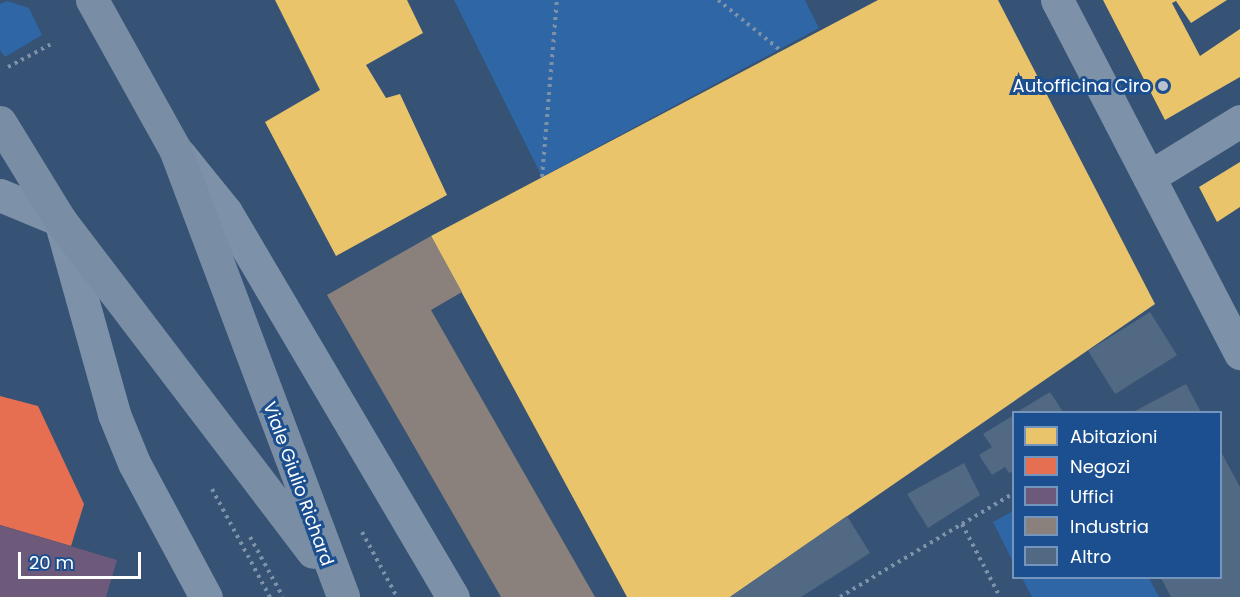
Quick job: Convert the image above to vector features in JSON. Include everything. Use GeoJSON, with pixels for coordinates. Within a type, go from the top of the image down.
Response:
{"type":"FeatureCollection","features":[{"type":"Feature","properties":{"kind":"main road","name":"Viale Giulio Richard"},"geometry":{"type":"LineString","coordinates":[[92,0],[176,149],[338,587]]}},
{"type":"Feature","properties":{"kind":"main road","name":"Viale Giulio Richard"},"geometry":{"type":"LineString","coordinates":[[0,122],[60,220],[338,587]]}},
{"type":"Feature","properties":{"kind":"street"},"geometry":{"type":"LineString","coordinates":[[1057,0],[1240,353]]}},
{"type":"Feature","properties":{"kind":"street"},"geometry":{"type":"LineString","coordinates":[[1149,177],[1240,121]]}},
{"type":"Feature","properties":{"kind":"street"},"geometry":{"type":"LineString","coordinates":[[176,149],[226,212],[453,597]]}},
{"type":"Feature","properties":{"kind":"street"},"geometry":{"type":"LineString","coordinates":[[0,195],[60,220],[118,424],[134,463],[206,597]]}},
{"type":"Feature","properties":{"kind":"path"},"geometry":{"type":"LineString","coordinates":[[542,177],[556,0]]}},
{"type":"Feature","properties":{"kind":"path"},"geometry":{"type":"LineString","coordinates":[[718,0],[779,49]]}},
{"type":"Feature","properties":{"kind":"path"},"geometry":{"type":"LineString","coordinates":[[8,68],[51,44]]}},
{"type":"Feature","properties":{"kind":"path"},"geometry":{"type":"LineString","coordinates":[[212,489],[270,597]]}},
{"type":"Feature","properties":{"kind":"path"},"geometry":{"type":"LineString","coordinates":[[840,597],[1012,494]]}},
{"type":"Feature","properties":{"kind":"path"},"geometry":{"type":"LineString","coordinates":[[962,524],[1000,597]]}},
{"type":"Feature","properties":{"kind":"path"},"geometry":{"type":"LineString","coordinates":[[249,535],[283,597]]}},
{"type":"Feature","properties":{"kind":"shaded area"},"geometry":{"type":"Polygon","coordinates":[[[454,0],[805,0],[819,28],[542,177],[454,0]]]}},
{"type":"Feature","properties":{"kind":"shaded area"},"geometry":{"type":"Polygon","coordinates":[[[7,1],[29,8],[42,35],[5,57],[0,50],[0,4],[7,1]]]}},
{"type":"Feature","properties":{"kind":"shaded area"},"geometry":{"type":"Polygon","coordinates":[[[1012,512],[1012,560],[993,522],[1012,512]]]}},
{"type":"Feature","properties":{"kind":"shaded area"},"geometry":{"type":"Polygon","coordinates":[[[1023,579],[1150,579],[1159,597],[1032,597],[1023,579]]]}},
{"type":"Feature","properties":{"kind":"building: Abitazioni"},"geometry":{"type":"Polygon","coordinates":[[[275,0],[407,0],[423,33],[366,65],[386,98],[400,94],[447,195],[336,256],[265,122],[320,90],[275,0]]]}},
{"type":"Feature","properties":{"kind":"building: Abitazioni"},"geometry":{"type":"Polygon","coordinates":[[[878,0],[998,0],[1155,304],[730,597],[627,597],[431,236],[878,0]]]}},
{"type":"Feature","properties":{"kind":"building: Abitazioni"},"geometry":{"type":"Polygon","coordinates":[[[1103,0],[1227,0],[1191,23],[1176,1],[1172,3],[1200,56],[1240,29],[1240,77],[1165,120],[1103,0]]]}},
{"type":"Feature","properties":{"kind":"building: Abitazioni"},"geometry":{"type":"Polygon","coordinates":[[[1240,162],[1240,207],[1217,222],[1199,187],[1240,162]]]}},
{"type":"Feature","properties":{"kind":"building: Negozi"},"geometry":{"type":"Polygon","coordinates":[[[0,396],[38,406],[84,504],[71,546],[0,525],[0,396]]]}},
{"type":"Feature","properties":{"kind":"building: Uffici"},"geometry":{"type":"Polygon","coordinates":[[[0,525],[117,560],[106,597],[0,597],[0,525]]]}},
{"type":"Feature","properties":{"kind":"building: Industria"},"geometry":{"type":"Polygon","coordinates":[[[431,236],[462,292],[431,310],[595,597],[501,597],[327,295],[431,236]]]}},
{"type":"Feature","properties":{"kind":"building: Altro"},"geometry":{"type":"Polygon","coordinates":[[[1150,312],[1177,355],[1115,394],[1088,351],[1150,312]]]}},
{"type":"Feature","properties":{"kind":"building: Altro"},"geometry":{"type":"Polygon","coordinates":[[[1186,384],[1200,411],[1135,411],[1186,384]]]}},
{"type":"Feature","properties":{"kind":"building: Altro"},"geometry":{"type":"Polygon","coordinates":[[[1050,392],[1062,411],[1019,411],[1050,392]]]}},
{"type":"Feature","properties":{"kind":"building: Altro"},"geometry":{"type":"Polygon","coordinates":[[[1012,416],[1012,471],[1009,473],[1005,467],[992,475],[979,455],[992,447],[983,434],[1012,416]]]}},
{"type":"Feature","properties":{"kind":"building: Altro"},"geometry":{"type":"Polygon","coordinates":[[[1222,454],[1240,487],[1240,597],[1171,597],[1162,579],[1222,579],[1222,454]]]}},
{"type":"Feature","properties":{"kind":"building: Altro"},"geometry":{"type":"Polygon","coordinates":[[[964,463],[980,495],[928,528],[907,494],[964,463]]]}},
{"type":"Feature","properties":{"kind":"building: Altro"},"geometry":{"type":"Polygon","coordinates":[[[847,516],[870,553],[801,597],[730,597],[847,516]]]}},
{"type":"Feature","properties":{"kind":"place","name":"Autofficina Ciro"},"geometry":{"type":"Point","coordinates":[1163,86]}}]}
